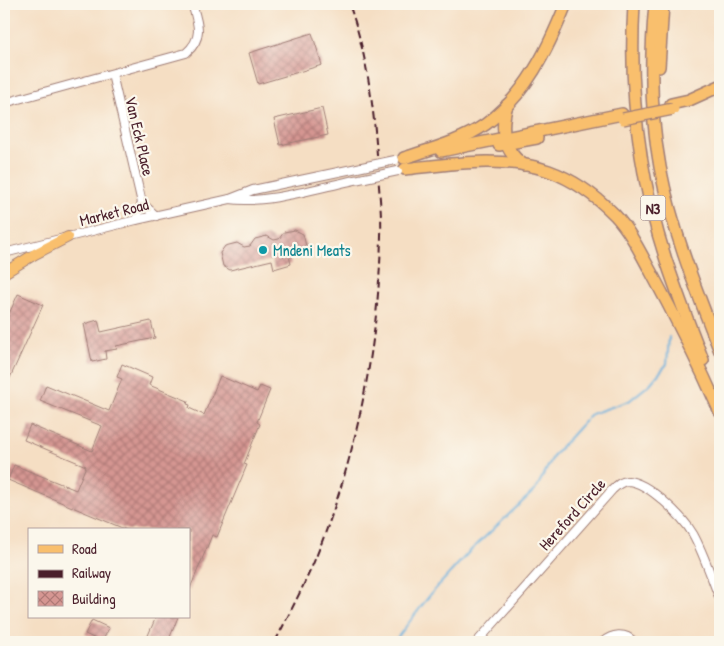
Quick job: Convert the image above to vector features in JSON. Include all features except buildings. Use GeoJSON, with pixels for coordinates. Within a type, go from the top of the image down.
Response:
{"type":"FeatureCollection","features":[{"type":"Feature","properties":{"kind":"highway"},"geometry":{"type":"LineString","coordinates":[[401,165],[485,124],[507,105],[526,83],[541,58],[566,4]]}},
{"type":"Feature","properties":{"kind":"highway","name":"N3"},"geometry":{"type":"LineString","coordinates":[[634,4],[633,80],[645,177],[666,259],[720,403]]}},
{"type":"Feature","properties":{"kind":"highway","name":"N3"},"geometry":{"type":"LineString","coordinates":[[655,4],[651,89],[660,168],[677,234],[720,352]]}},
{"type":"Feature","properties":{"kind":"highway"},"geometry":{"type":"LineString","coordinates":[[655,131],[663,4]]}},
{"type":"Feature","properties":{"kind":"highway"},"geometry":{"type":"LineString","coordinates":[[505,141],[538,132],[672,106],[720,86]]}},
{"type":"Feature","properties":{"kind":"highway"},"geometry":{"type":"LineString","coordinates":[[672,106],[691,105],[720,91]]}},
{"type":"Feature","properties":{"kind":"highway"},"geometry":{"type":"LineString","coordinates":[[507,105],[504,116],[505,141],[514,159],[524,166]]}},
{"type":"Feature","properties":{"kind":"highway"},"geometry":{"type":"LineString","coordinates":[[401,165],[622,116]]}},
{"type":"Feature","properties":{"kind":"highway"},"geometry":{"type":"LineString","coordinates":[[401,165],[462,163],[524,166],[549,171],[592,194],[616,216],[631,236],[658,284],[720,412]]}},
{"type":"Feature","properties":{"kind":"main road"},"geometry":{"type":"LineString","coordinates":[[4,274],[35,254],[68,238]]}},
{"type":"Feature","properties":{"kind":"street"},"geometry":{"type":"LineString","coordinates":[[4,102],[176,57],[193,47],[198,38],[199,28],[192,4]]}},
{"type":"Feature","properties":{"kind":"street","name":"Van Eck Place"},"geometry":{"type":"LineString","coordinates":[[112,74],[142,203]]}},
{"type":"Feature","properties":{"kind":"street","name":"Market Road"},"geometry":{"type":"LineString","coordinates":[[4,253],[230,199],[253,190],[362,168],[401,165]]}},
{"type":"Feature","properties":{"kind":"street","name":"Market Road"},"geometry":{"type":"LineString","coordinates":[[230,199],[243,201],[264,198],[365,178],[401,165]]}},
{"type":"Feature","properties":{"kind":"street"},"geometry":{"type":"LineString","coordinates":[[136,220],[142,203],[156,216]]}},
{"type":"Feature","properties":{"kind":"street","name":"Hereford Circle"},"geometry":{"type":"LineString","coordinates":[[477,642],[612,490],[626,481],[637,483],[655,494],[692,533],[720,598]]}},
{"type":"Feature","properties":{"kind":"street"},"geometry":{"type":"LineString","coordinates":[[602,642],[615,636],[622,636],[634,642]]}},
{"type":"Feature","properties":{"kind":"waterway"},"geometry":{"type":"LineString","coordinates":[[394,642],[430,595],[469,552],[536,489],[554,455],[591,414],[629,401],[650,384],[667,364],[669,337]]}},
{"type":"Feature","properties":{"kind":"railway"},"geometry":{"type":"LineString","coordinates":[[275,642],[316,557],[343,479],[363,399],[376,317],[381,227],[375,129],[366,65],[349,4]]}},
{"type":"Feature","properties":{"kind":"place","name":"Mndeni Meats"},"geometry":{"type":"Point","coordinates":[263,250]}}]}
